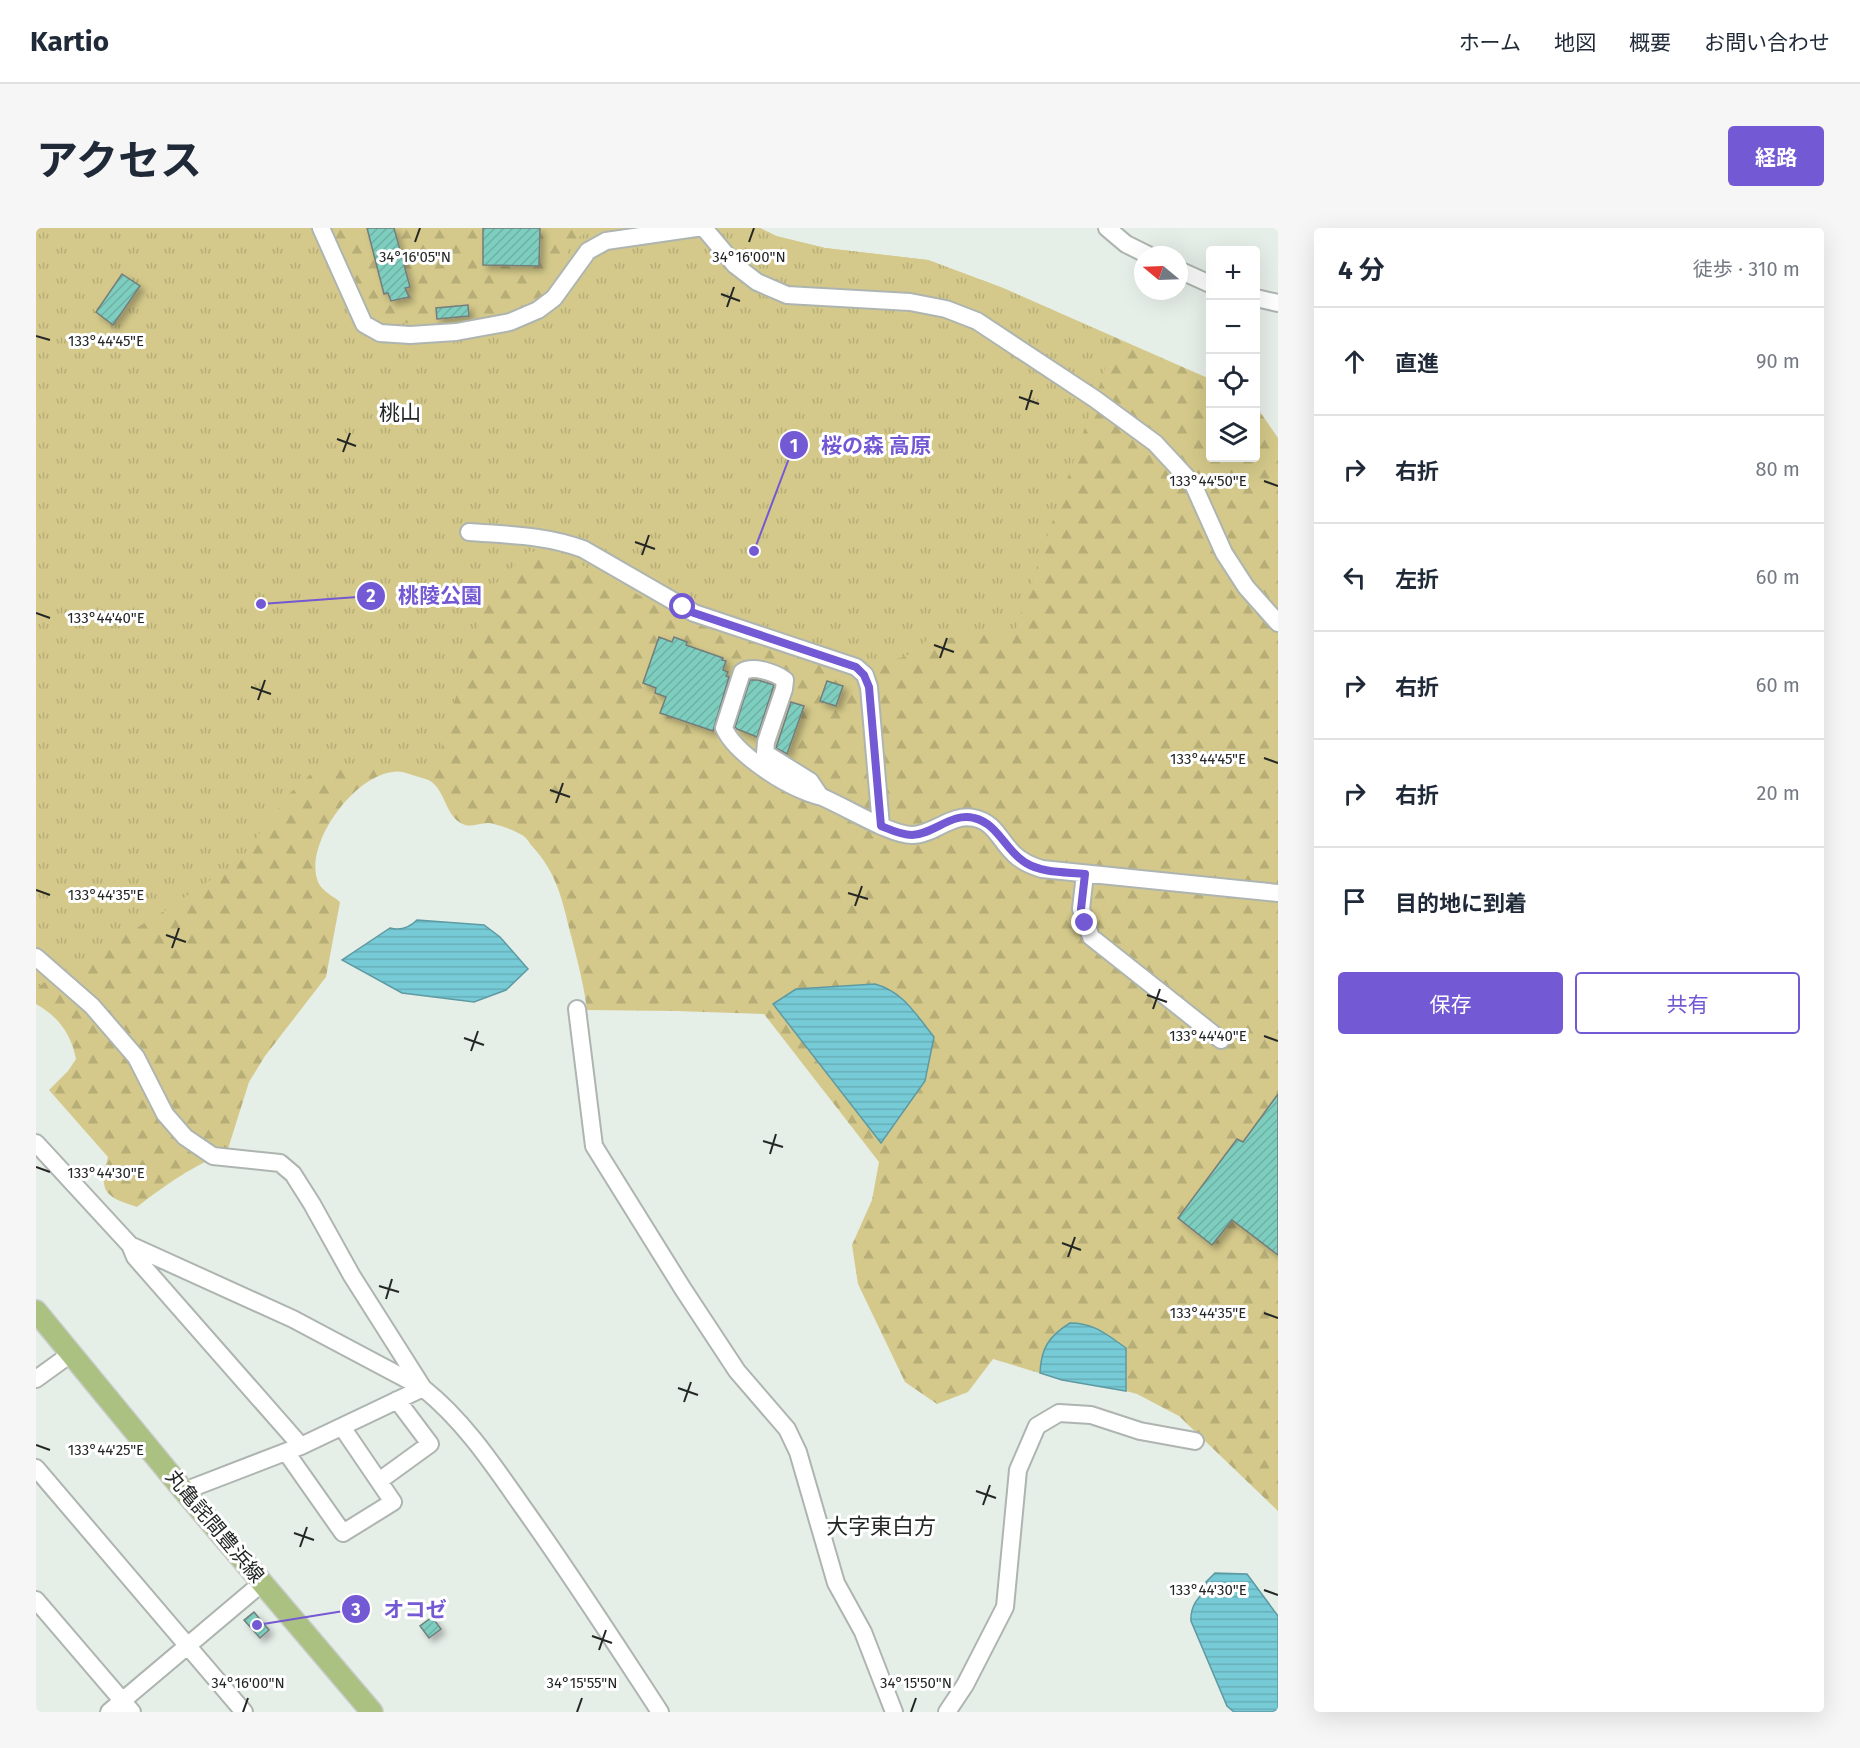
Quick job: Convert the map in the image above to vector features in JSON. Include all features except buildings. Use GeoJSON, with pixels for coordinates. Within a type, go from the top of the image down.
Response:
{"type":"FeatureCollection","features":[{"type":"Feature","properties":{"kind":"main road","name":"丸亀詫間豊浜線"},"geometry":{"type":"LineString","coordinates":[[36,1311],[184,1491],[372,1712]]}},
{"type":"Feature","properties":{"kind":"street"},"geometry":{"type":"LineString","coordinates":[[321,228],[364,324],[380,333],[410,335],[456,332],[510,322],[538,310],[554,298],[588,251],[606,242],[696,228]]}},
{"type":"Feature","properties":{"kind":"street"},"geometry":{"type":"LineString","coordinates":[[704,228],[735,265],[757,282],[787,295],[910,302],[946,309],[977,321],[1095,399],[1155,443],[1193,484],[1224,553],[1246,587],[1278,623]]}},
{"type":"Feature","properties":{"kind":"street"},"geometry":{"type":"LineString","coordinates":[[1107,228],[1134,248]]}},
{"type":"Feature","properties":{"kind":"street"},"geometry":{"type":"LineString","coordinates":[[1188,274],[1206,282]]}},
{"type":"Feature","properties":{"kind":"street"},"geometry":{"type":"LineString","coordinates":[[1260,299],[1278,303]]}},
{"type":"Feature","properties":{"kind":"street"},"geometry":{"type":"LineString","coordinates":[[469,532],[533,536],[569,544],[583,549],[694,613],[856,667],[864,675],[869,687],[881,826]]}},
{"type":"Feature","properties":{"kind":"street"},"geometry":{"type":"LineString","coordinates":[[820,796],[810,781],[765,753],[766,742],[785,680],[754,669],[741,672],[724,728],[739,750],[804,792],[820,796],[881,826],[913,835],[929,831],[953,819],[972,817],[990,824],[1013,853],[1026,864],[1042,869],[1278,893]]}},
{"type":"Feature","properties":{"kind":"street"},"geometry":{"type":"LineString","coordinates":[[1085,874],[1081,909],[1091,938],[1221,1041]]}},
{"type":"Feature","properties":{"kind":"street"},"geometry":{"type":"LineString","coordinates":[[36,957],[92,1006],[136,1057],[165,1114],[185,1137],[213,1155],[280,1163],[292,1174],[312,1204],[352,1276],[423,1388],[468,1430],[560,1559],[660,1712]]}},
{"type":"Feature","properties":{"kind":"street"},"geometry":{"type":"LineString","coordinates":[[576,1009],[594,1146],[682,1289],[737,1371],[788,1428],[798,1452],[836,1583],[863,1632],[894,1712]]}},
{"type":"Feature","properties":{"kind":"street"},"geometry":{"type":"LineString","coordinates":[[36,1143],[130,1245],[135,1257],[293,1449],[343,1533],[393,1502],[342,1426]]}},
{"type":"Feature","properties":{"kind":"street"},"geometry":{"type":"LineString","coordinates":[[130,1245],[293,1319],[423,1388]]}},
{"type":"Feature","properties":{"kind":"street"},"geometry":{"type":"LineString","coordinates":[[36,1379],[72,1353]]}},
{"type":"Feature","properties":{"kind":"street"},"geometry":{"type":"LineString","coordinates":[[184,1491],[293,1449],[423,1388]]}},
{"type":"Feature","properties":{"kind":"street"},"geometry":{"type":"LineString","coordinates":[[379,1481],[430,1444],[397,1400]]}},
{"type":"Feature","properties":{"kind":"street"},"geometry":{"type":"LineString","coordinates":[[947,1712],[965,1685],[1005,1607],[1018,1470],[1037,1426],[1059,1413],[1091,1415],[1140,1431],[1195,1441]]}},
{"type":"Feature","properties":{"kind":"street"},"geometry":{"type":"LineString","coordinates":[[36,1468],[244,1712]]}},
{"type":"Feature","properties":{"kind":"street"},"geometry":{"type":"LineString","coordinates":[[109,1712],[127,1706],[187,1646],[262,1583]]}},
{"type":"Feature","properties":{"kind":"street"},"geometry":{"type":"LineString","coordinates":[[36,1600],[127,1706]]}},
{"type":"Feature","properties":{"kind":"green space"},"geometry":{"type":"Polygon","coordinates":[[[36,228],[760,228],[776,236],[825,248],[928,260],[1003,288],[1206,377],[1206,462],[1260,462],[1260,412],[1278,438],[1278,1511],[1179,1416],[1137,1394],[1062,1380],[993,1359],[968,1392],[937,1404],[905,1382],[858,1284],[852,1245],[872,1200],[879,1162],[764,1014],[587,1010],[581,974],[562,900],[548,867],[525,837],[519,833],[488,823],[465,825],[459,822],[450,812],[438,788],[427,779],[404,772],[387,773],[369,781],[338,811],[318,849],[315,868],[321,887],[340,902],[326,977],[265,1056],[249,1082],[227,1152],[180,1176],[137,1207],[118,1200],[107,1191],[104,1178],[108,1157],[49,1090],[68,1071],[76,1059],[63,1027],[36,1004],[36,228]]]}},
{"type":"Feature","properties":{"kind":"green space"},"geometry":{"type":"Polygon","coordinates":[[[36,228],[327,228],[348,293],[373,322],[406,323],[493,315],[533,304],[546,292],[555,270],[576,239],[591,229],[760,228],[776,236],[825,248],[928,260],[1003,288],[1113,337],[1109,358],[1014,633],[929,639],[905,657],[838,668],[692,623],[570,559],[530,551],[491,588],[461,679],[432,781],[380,765],[321,765],[289,794],[239,861],[158,915],[36,988],[36,228]]]}},
{"type":"Feature","properties":{"kind":"water"},"geometry":{"type":"Polygon","coordinates":[[[417,920],[484,925],[500,937],[528,969],[506,990],[474,1002],[402,993],[342,960],[390,928],[405,928],[417,920]]]}},
{"type":"Feature","properties":{"kind":"water"},"geometry":{"type":"Polygon","coordinates":[[[875,984],[902,998],[934,1037],[925,1081],[881,1143],[773,1004],[796,989],[875,984]]]}},
{"type":"Feature","properties":{"kind":"water"},"geometry":{"type":"Polygon","coordinates":[[[1070,1323],[1093,1327],[1126,1348],[1126,1391],[1062,1380],[1040,1373],[1044,1350],[1052,1338],[1070,1323]]]}},
{"type":"Feature","properties":{"kind":"water"},"geometry":{"type":"Polygon","coordinates":[[[1215,1573],[1247,1574],[1278,1616],[1278,1710],[1234,1712],[1227,1706],[1191,1621],[1193,1607],[1208,1587],[1206,1582],[1215,1573]]]}},
{"type":"Feature","properties":{"kind":"place","name":"桜の森 高原"},"geometry":{"type":"Point","coordinates":[754,551]}},
{"type":"Feature","properties":{"kind":"place","name":"桃陵公園"},"geometry":{"type":"Point","coordinates":[261,604]}},
{"type":"Feature","properties":{"kind":"place","name":"オコゼ"},"geometry":{"type":"Point","coordinates":[257,1625]}},
{"type":"Feature","properties":{"kind":"district","name":"桃山"},"geometry":{"type":"Point","coordinates":[400,413]}},
{"type":"Feature","properties":{"kind":"district","name":"大字東白方"},"geometry":{"type":"Point","coordinates":[881,1526]}},
{"type":"Feature","properties":{"kind":"route"},"geometry":{"type":"LineString","coordinates":[[683,607],[694,613],[856,667],[864,675],[869,687],[881,826],[913,835],[929,831],[953,819],[972,817],[990,824],[1013,853],[1026,864],[1042,869],[1085,874],[1081,909],[1085,923]]}}]}
